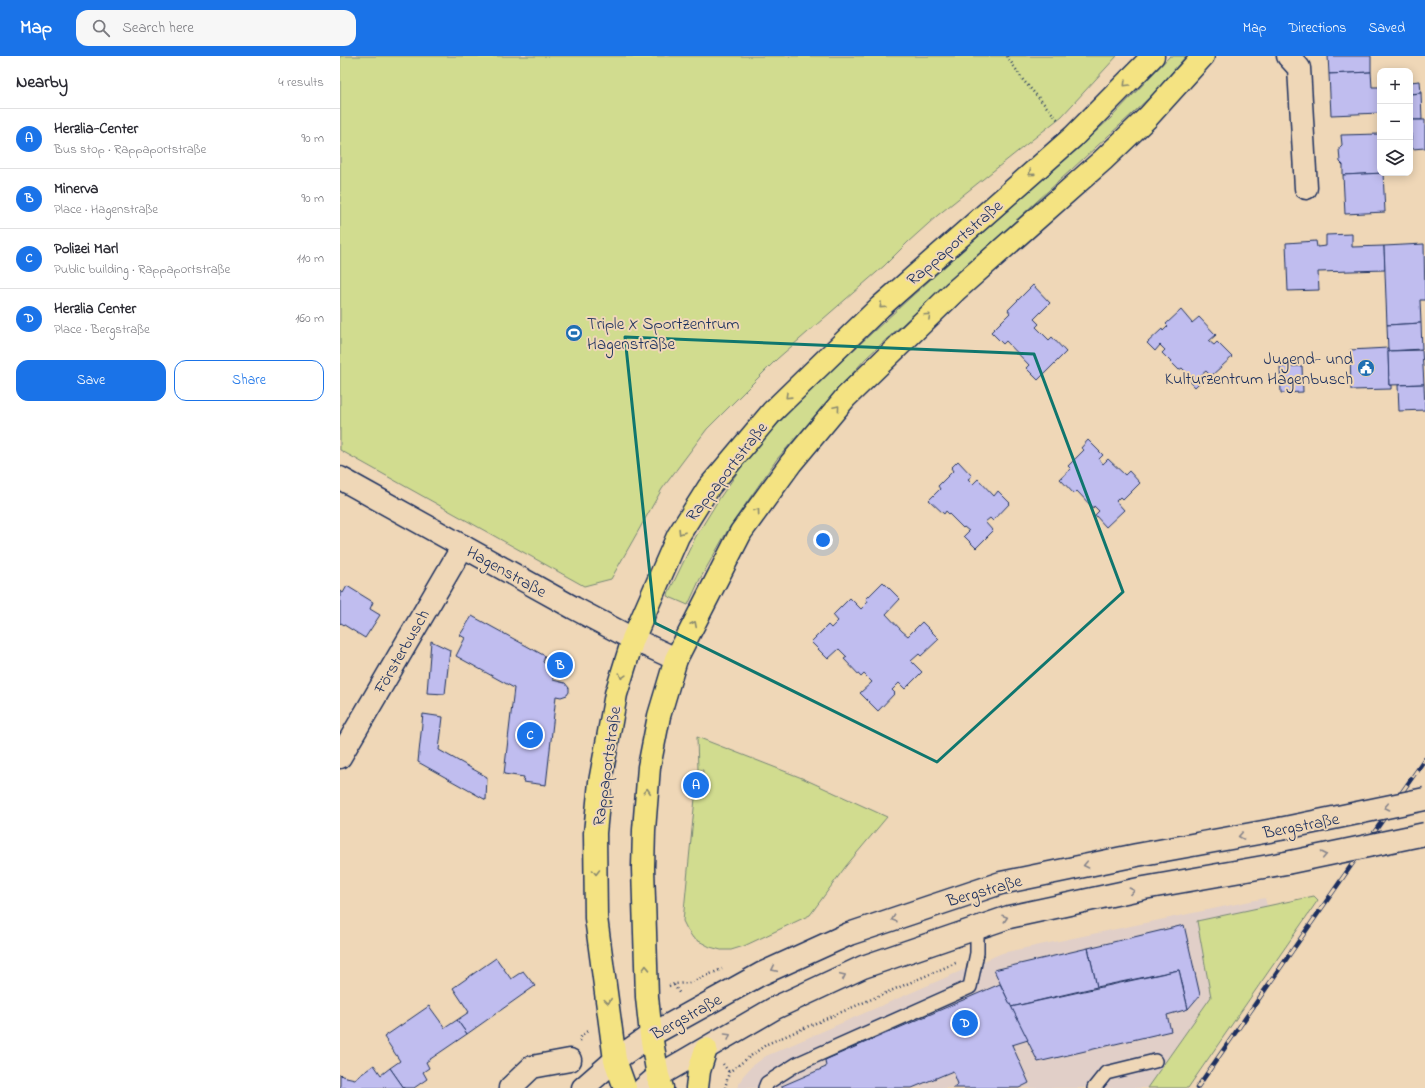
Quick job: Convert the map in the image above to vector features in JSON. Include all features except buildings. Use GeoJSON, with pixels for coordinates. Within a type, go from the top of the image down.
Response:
{"type":"FeatureCollection","features":[{"type":"Feature","properties":{"kind":"main road","name":"Rappaportstraße"},"geometry":{"type":"LineString","coordinates":[[625,1088],[615,1060],[596,918],[596,833],[600,782],[616,694],[633,639],[678,536],[709,488],[772,412],[880,307],[1073,137],[1153,56]]}},
{"type":"Feature","properties":{"kind":"main road"},"geometry":{"type":"LineString","coordinates":[[655,1084],[647,997],[643,868],[644,830],[650,767],[659,716],[676,659],[741,532],[791,463],[846,397],[955,291],[1103,160],[1148,117],[1203,56]]}},
{"type":"Feature","properties":{"kind":"main road"},"geometry":{"type":"LineString","coordinates":[[1288,56],[1299,68],[1306,188]]}},
{"type":"Feature","properties":{"kind":"main road","name":"Hagenstraße"},"geometry":{"type":"LineString","coordinates":[[340,478],[633,639],[676,659]]}},
{"type":"Feature","properties":{"kind":"main road","name":"Försterbusch"},"geometry":{"type":"LineString","coordinates":[[340,757],[463,546]]}},
{"type":"Feature","properties":{"kind":"main road","name":"Bergstraße"},"geometry":{"type":"LineString","coordinates":[[583,1088],[615,1060],[651,1035],[761,974],[848,934],[994,885],[1137,854],[1280,829],[1425,800]]}},
{"type":"Feature","properties":{"kind":"main road","name":"Bergstraße"},"geometry":{"type":"LineString","coordinates":[[655,1084],[706,1049],[776,1008],[863,967],[1009,917],[1144,888],[1286,863],[1425,834]]}},
{"type":"Feature","properties":{"kind":"main road"},"geometry":{"type":"LineString","coordinates":[[697,1088],[699,1071],[706,1049]]}},
{"type":"Feature","properties":{"kind":"main road"},"geometry":{"type":"LineString","coordinates":[[510,1088],[532,1067],[570,1060]]}},
{"type":"Feature","properties":{"kind":"lane"},"geometry":{"type":"LineString","coordinates":[[765,1088],[768,1083],[797,1064],[970,987],[977,953],[977,928]]}},
{"type":"Feature","properties":{"kind":"lane"},"geometry":{"type":"LineString","coordinates":[[1094,1088],[1106,1074],[1155,1061]]}},
{"type":"Feature","properties":{"kind":"path"},"geometry":{"type":"LineString","coordinates":[[1007,56],[1023,80],[1073,137]]}},
{"type":"Feature","properties":{"kind":"highlighted area"},"geometry":{"type":"Polygon","coordinates":[[[625,337],[1034,354],[1123,592],[937,762],[655,623],[625,337]]]}},
{"type":"Feature","properties":{"kind":"shaded area"},"geometry":{"type":"Polygon","coordinates":[[[1265,898],[1267,906],[1197,921],[1211,997],[1147,1088],[737,1088],[743,1076],[751,1067],[766,1056],[1002,953],[1265,898]]]}},
{"type":"Feature","properties":{"kind":"green space","name":"Triple X Sportzentrum Hagenstraße"},"geometry":{"type":"Polygon","coordinates":[[[340,56],[1117,56],[1062,116],[938,215],[884,266],[777,359],[707,429],[662,489],[611,579],[584,586],[340,450],[340,56]]]}},
{"type":"Feature","properties":{"kind":"green space"},"geometry":{"type":"Polygon","coordinates":[[[1170,56],[1186,56],[1154,93],[1132,114],[866,358],[777,459],[729,528],[700,579],[688,605],[667,596],[695,538],[719,499],[742,466],[773,429],[810,390],[911,297],[1111,118],[1170,56]]]}},
{"type":"Feature","properties":{"kind":"green space"},"geometry":{"type":"Polygon","coordinates":[[[697,737],[802,778],[887,817],[846,866],[810,915],[744,946],[731,950],[721,950],[710,947],[693,938],[683,921],[696,788],[702,788],[703,770],[698,770],[697,737]]]}},
{"type":"Feature","properties":{"kind":"green space"},"geometry":{"type":"Polygon","coordinates":[[[1314,896],[1318,900],[1188,1088],[1147,1088],[1211,997],[1197,921],[1314,896]]]}},
{"type":"Feature","properties":{"kind":"railway"},"geometry":{"type":"LineString","coordinates":[[1197,1088],[1425,759]]}},
{"type":"Feature","properties":{"kind":"place","name":"Triple X Sportzentrum Hagenstraße"},"geometry":{"type":"Point","coordinates":[574,333]}},
{"type":"Feature","properties":{"kind":"place","name":"Jugend- und Kulturzentrum Hagenbusch"},"geometry":{"type":"Point","coordinates":[1366,368]}},
{"type":"Feature","properties":{"kind":"place","name":"Minerva"},"geometry":{"type":"Point","coordinates":[560,665]}},
{"type":"Feature","properties":{"kind":"place","name":"Polizei Marl"},"geometry":{"type":"Point","coordinates":[530,735]}},
{"type":"Feature","properties":{"kind":"place","name":"Herzlia-Center"},"geometry":{"type":"Point","coordinates":[696,785]}},
{"type":"Feature","properties":{"kind":"place","name":"Herzlia Center"},"geometry":{"type":"Point","coordinates":[965,1023]}}]}
